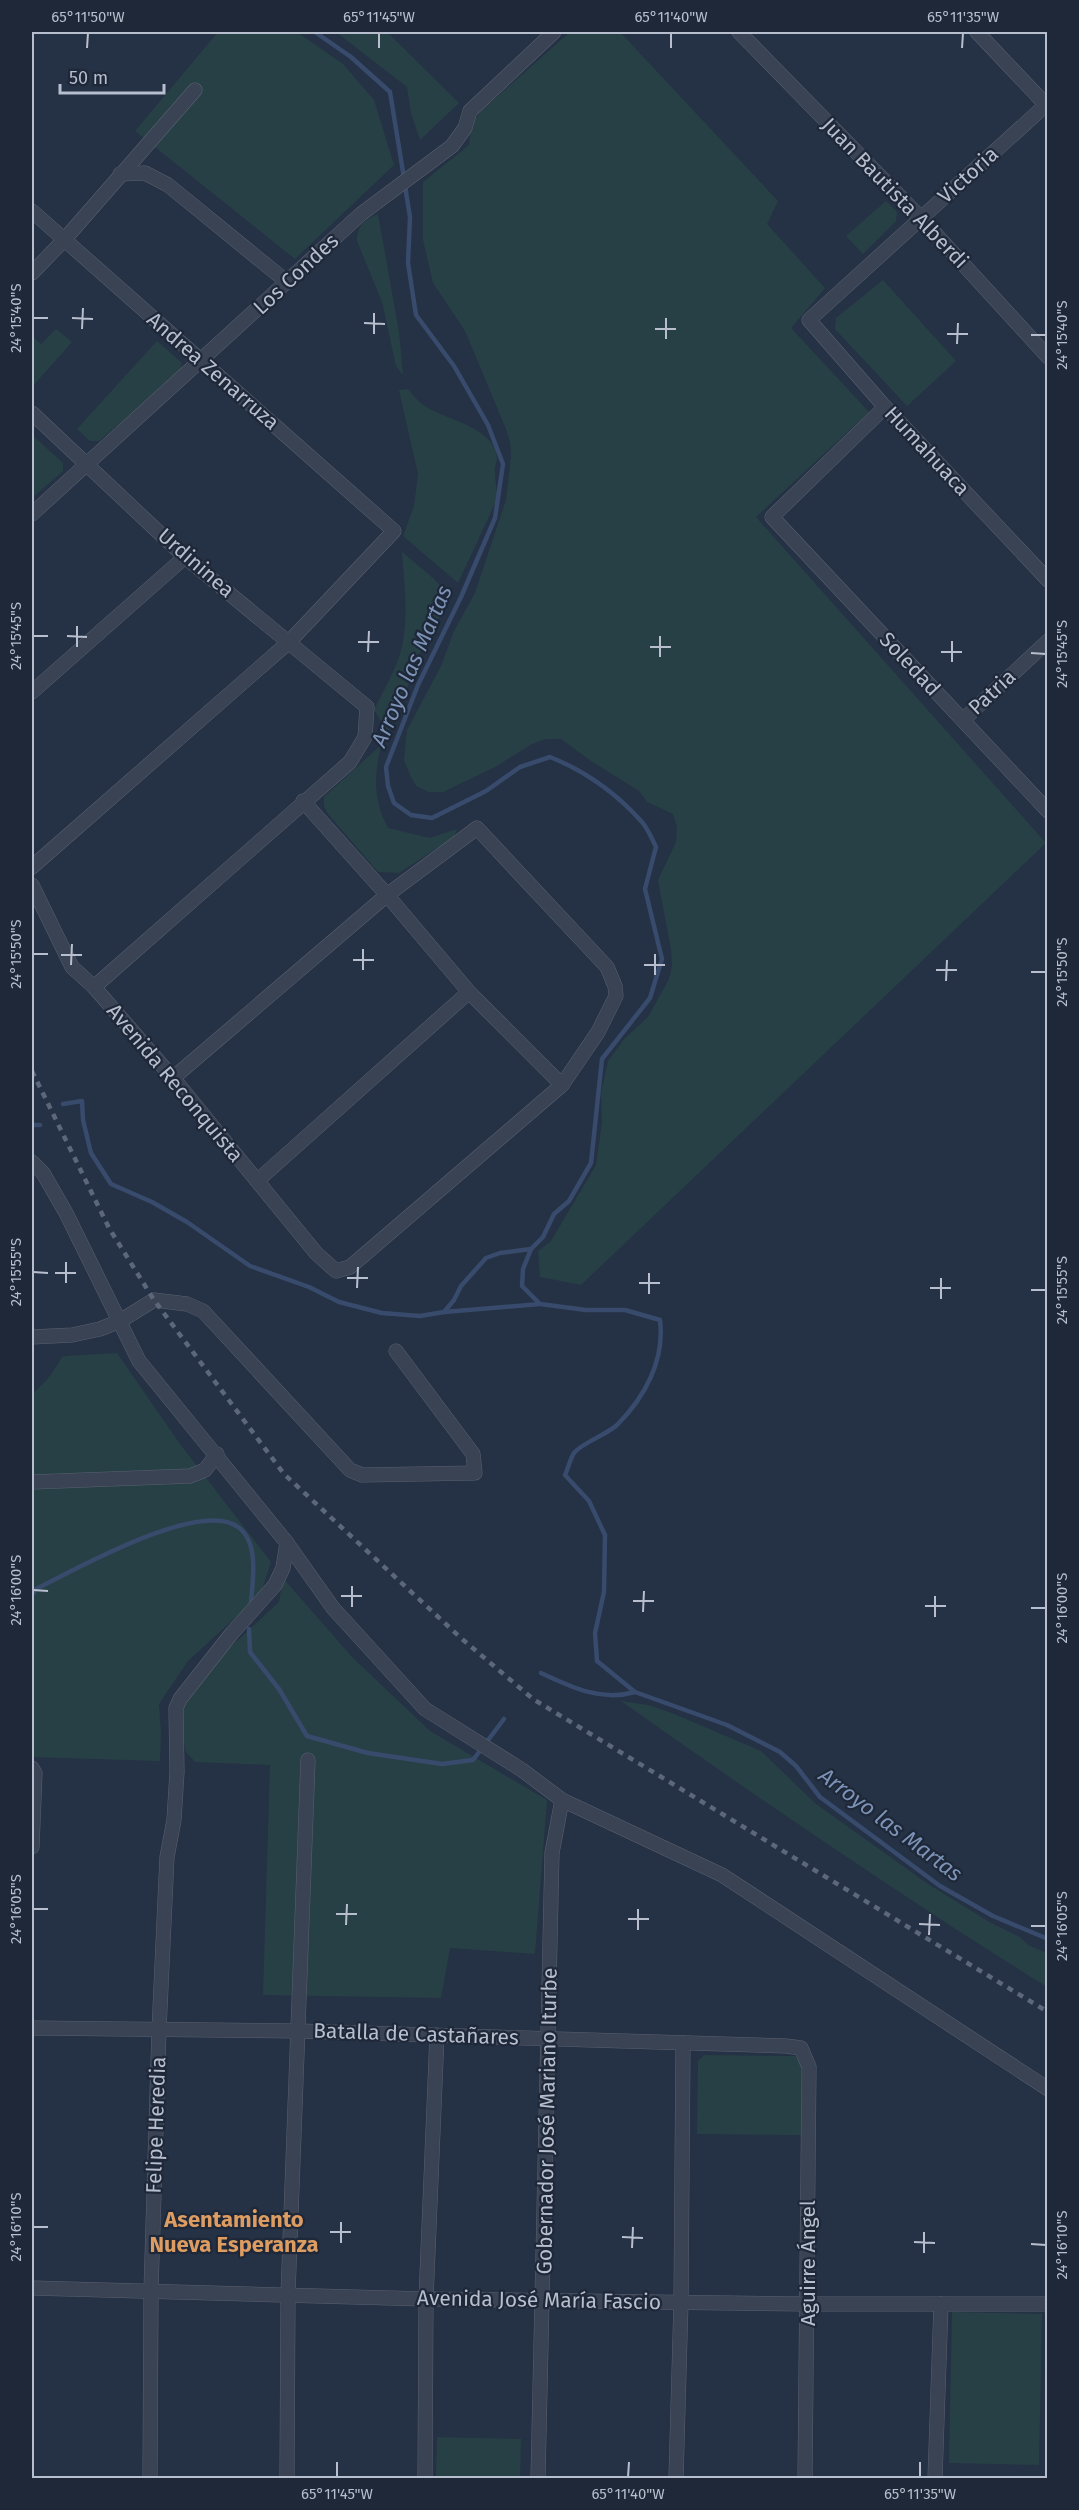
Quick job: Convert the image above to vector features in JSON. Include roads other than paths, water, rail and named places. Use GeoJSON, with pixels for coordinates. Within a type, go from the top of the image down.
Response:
{"type":"FeatureCollection","features":[{"type":"Feature","properties":{"kind":"street","name":"Los Condes"},"geometry":{"type":"LineString","coordinates":[[32,514],[361,214],[452,146],[465,128],[470,111],[554,32]]}},
{"type":"Feature","properties":{"kind":"street","name":"Juan Bautista Alberdi"},"geometry":{"type":"LineString","coordinates":[[739,32],[921,218],[1047,357]]}},
{"type":"Feature","properties":{"kind":"street"},"geometry":{"type":"LineString","coordinates":[[977,32],[1047,105]]}},
{"type":"Feature","properties":{"kind":"street"},"geometry":{"type":"LineString","coordinates":[[32,273],[64,240],[195,90]]}},
{"type":"Feature","properties":{"kind":"street","name":"Victoria"},"geometry":{"type":"LineString","coordinates":[[809,320],[1047,105]]}},
{"type":"Feature","properties":{"kind":"street"},"geometry":{"type":"LineString","coordinates":[[120,174],[145,173],[168,185],[287,282]]}},
{"type":"Feature","properties":{"kind":"street","name":"Andrea Zenarruza"},"geometry":{"type":"LineString","coordinates":[[32,211],[393,531],[289,642]]}},
{"type":"Feature","properties":{"kind":"street","name":"Humahuaca"},"geometry":{"type":"LineString","coordinates":[[809,320],[885,407],[1047,580]]}},
{"type":"Feature","properties":{"kind":"street","name":"Soledad"},"geometry":{"type":"LineString","coordinates":[[885,407],[772,518],[1047,811]]}},
{"type":"Feature","properties":{"kind":"street","name":"Urdininea"},"geometry":{"type":"LineString","coordinates":[[32,413],[185,557],[367,707],[365,737],[350,762],[303,801]]}},
{"type":"Feature","properties":{"kind":"street"},"geometry":{"type":"LineString","coordinates":[[32,692],[185,557]]}},
{"type":"Feature","properties":{"kind":"street","name":"Patria"},"geometry":{"type":"LineString","coordinates":[[963,720],[1047,640]]}},
{"type":"Feature","properties":{"kind":"street"},"geometry":{"type":"LineString","coordinates":[[32,867],[289,642]]}},
{"type":"Feature","properties":{"kind":"street"},"geometry":{"type":"LineString","coordinates":[[94,987],[303,801],[387,895],[469,992],[562,1084],[598,1032],[616,996],[615,986],[607,967],[477,828],[387,895],[173,1078]]}},
{"type":"Feature","properties":{"kind":"street","name":"Avenida Reconquista"},"geometry":{"type":"LineString","coordinates":[[32,885],[72,967],[94,987],[173,1078],[316,1253],[336,1271],[350,1267],[562,1084]]}},
{"type":"Feature","properties":{"kind":"street"},"geometry":{"type":"LineString","coordinates":[[257,1181],[469,992]]}},
{"type":"Feature","properties":{"kind":"street"},"geometry":{"type":"LineString","coordinates":[[32,1162],[43,1173],[66,1213],[139,1361],[217,1454],[287,1543],[333,1608],[425,1708],[522,1770],[562,1800],[722,1875],[1047,2089]]}},
{"type":"Feature","properties":{"kind":"street"},"geometry":{"type":"LineString","coordinates":[[32,1337],[72,1335],[100,1329],[120,1321],[154,1300],[187,1304],[203,1311],[350,1470],[362,1475],[475,1473],[473,1454],[396,1351]]}},
{"type":"Feature","properties":{"kind":"street"},"geometry":{"type":"LineString","coordinates":[[32,1482],[190,1476],[205,1470],[217,1454]]}},
{"type":"Feature","properties":{"kind":"street","name":"Felipe Heredia"},"geometry":{"type":"LineString","coordinates":[[150,2478],[151,2291],[159,2030],[167,1857],[174,1820],[177,1772],[176,1708],[180,1699],[232,1633],[274,1585],[283,1568],[287,1543]]}},
{"type":"Feature","properties":{"kind":"street"},"geometry":{"type":"LineString","coordinates":[[287,2478],[288,2294],[308,1760]]}},
{"type":"Feature","properties":{"kind":"street"},"geometry":{"type":"LineString","coordinates":[[32,1767],[35,1773],[32,1847]]}},
{"type":"Feature","properties":{"kind":"street","name":"Gobernador José Mariano Iturbe"},"geometry":{"type":"LineString","coordinates":[[538,2478],[552,1853],[562,1800]]}},
{"type":"Feature","properties":{"kind":"street","name":"Batalla de Castañares"},"geometry":{"type":"LineString","coordinates":[[32,2028],[298,2031],[801,2048]]}},
{"type":"Feature","properties":{"kind":"street"},"geometry":{"type":"LineString","coordinates":[[425,2478],[426,2299],[437,2035]]}},
{"type":"Feature","properties":{"kind":"street"},"geometry":{"type":"LineString","coordinates":[[676,2478],[681,2302],[683,2043]]}},
{"type":"Feature","properties":{"kind":"street","name":"Aguirre Ángel"},"geometry":{"type":"LineString","coordinates":[[801,2048],[809,2067],[805,2478]]}},
{"type":"Feature","properties":{"kind":"street","name":"Avenida José María Fascio"},"geometry":{"type":"LineString","coordinates":[[32,2288],[426,2299],[808,2304],[1047,2304]]}},
{"type":"Feature","properties":{"kind":"street"},"geometry":{"type":"LineString","coordinates":[[935,2478],[941,2304]]}},
{"type":"Feature","properties":{"kind":"waterway","name":"Arroyo las Martas"},"geometry":{"type":"LineString","coordinates":[[315,32],[351,57],[390,92],[404,178]]}},
{"type":"Feature","properties":{"kind":"waterway","name":"Arroyo las Martas"},"geometry":{"type":"LineString","coordinates":[[405,186],[410,217],[408,263],[416,315],[454,366],[488,425],[503,464],[495,518],[461,597],[418,685],[386,767],[388,786],[394,803],[411,815],[432,818],[486,791],[520,767],[550,757],[588,776],[622,802],[644,825],[656,847],[645,889],[662,959],[650,998],[602,1059],[591,1163],[569,1201],[554,1214],[543,1237],[531,1249],[523,1269],[522,1286],[540,1304],[586,1310],[625,1310],[660,1320],[661,1335],[656,1363],[644,1390],[617,1425],[574,1453],[565,1475],[589,1501],[605,1535],[604,1592],[595,1633],[597,1661],[635,1692],[727,1725],[780,1752],[796,1766],[820,1797],[940,1886],[993,1916],[1048,1939]]}},
{"type":"Feature","properties":{"kind":"waterway"},"geometry":{"type":"LineString","coordinates":[[63,1104],[82,1101],[83,1120],[91,1153],[111,1184],[152,1202],[187,1222],[250,1266],[309,1287],[339,1302],[382,1313],[420,1316],[444,1312],[454,1300],[461,1286],[486,1258],[500,1253],[531,1249]]}},
{"type":"Feature","properties":{"kind":"waterway"},"geometry":{"type":"LineString","coordinates":[[32,1125],[40,1125]]}},
{"type":"Feature","properties":{"kind":"waterway"},"geometry":{"type":"LineString","coordinates":[[444,1312],[540,1304]]}},
{"type":"Feature","properties":{"kind":"waterway"},"geometry":{"type":"LineString","coordinates":[[32,1595],[36,1589],[137,1540],[195,1522],[220,1521],[238,1527],[249,1542],[253,1561],[251,1601]]}},
{"type":"Feature","properties":{"kind":"waterway"},"geometry":{"type":"LineString","coordinates":[[249,1629],[250,1652],[279,1689],[307,1736],[368,1753],[442,1764],[473,1760],[504,1719]]}},
{"type":"Feature","properties":{"kind":"waterway"},"geometry":{"type":"LineString","coordinates":[[541,1673],[575,1688],[598,1694],[622,1695],[635,1692]]}},
{"type":"Feature","properties":{"kind":"railway"},"geometry":{"type":"LineString","coordinates":[[32,1071],[109,1228],[154,1300],[284,1474],[462,1639],[533,1699],[1048,2012]]}},
{"type":"Feature","properties":{"kind":"district","name":"Asentamiento Nueva Esperanza"},"geometry":{"type":"Point","coordinates":[234,2232]}}]}
